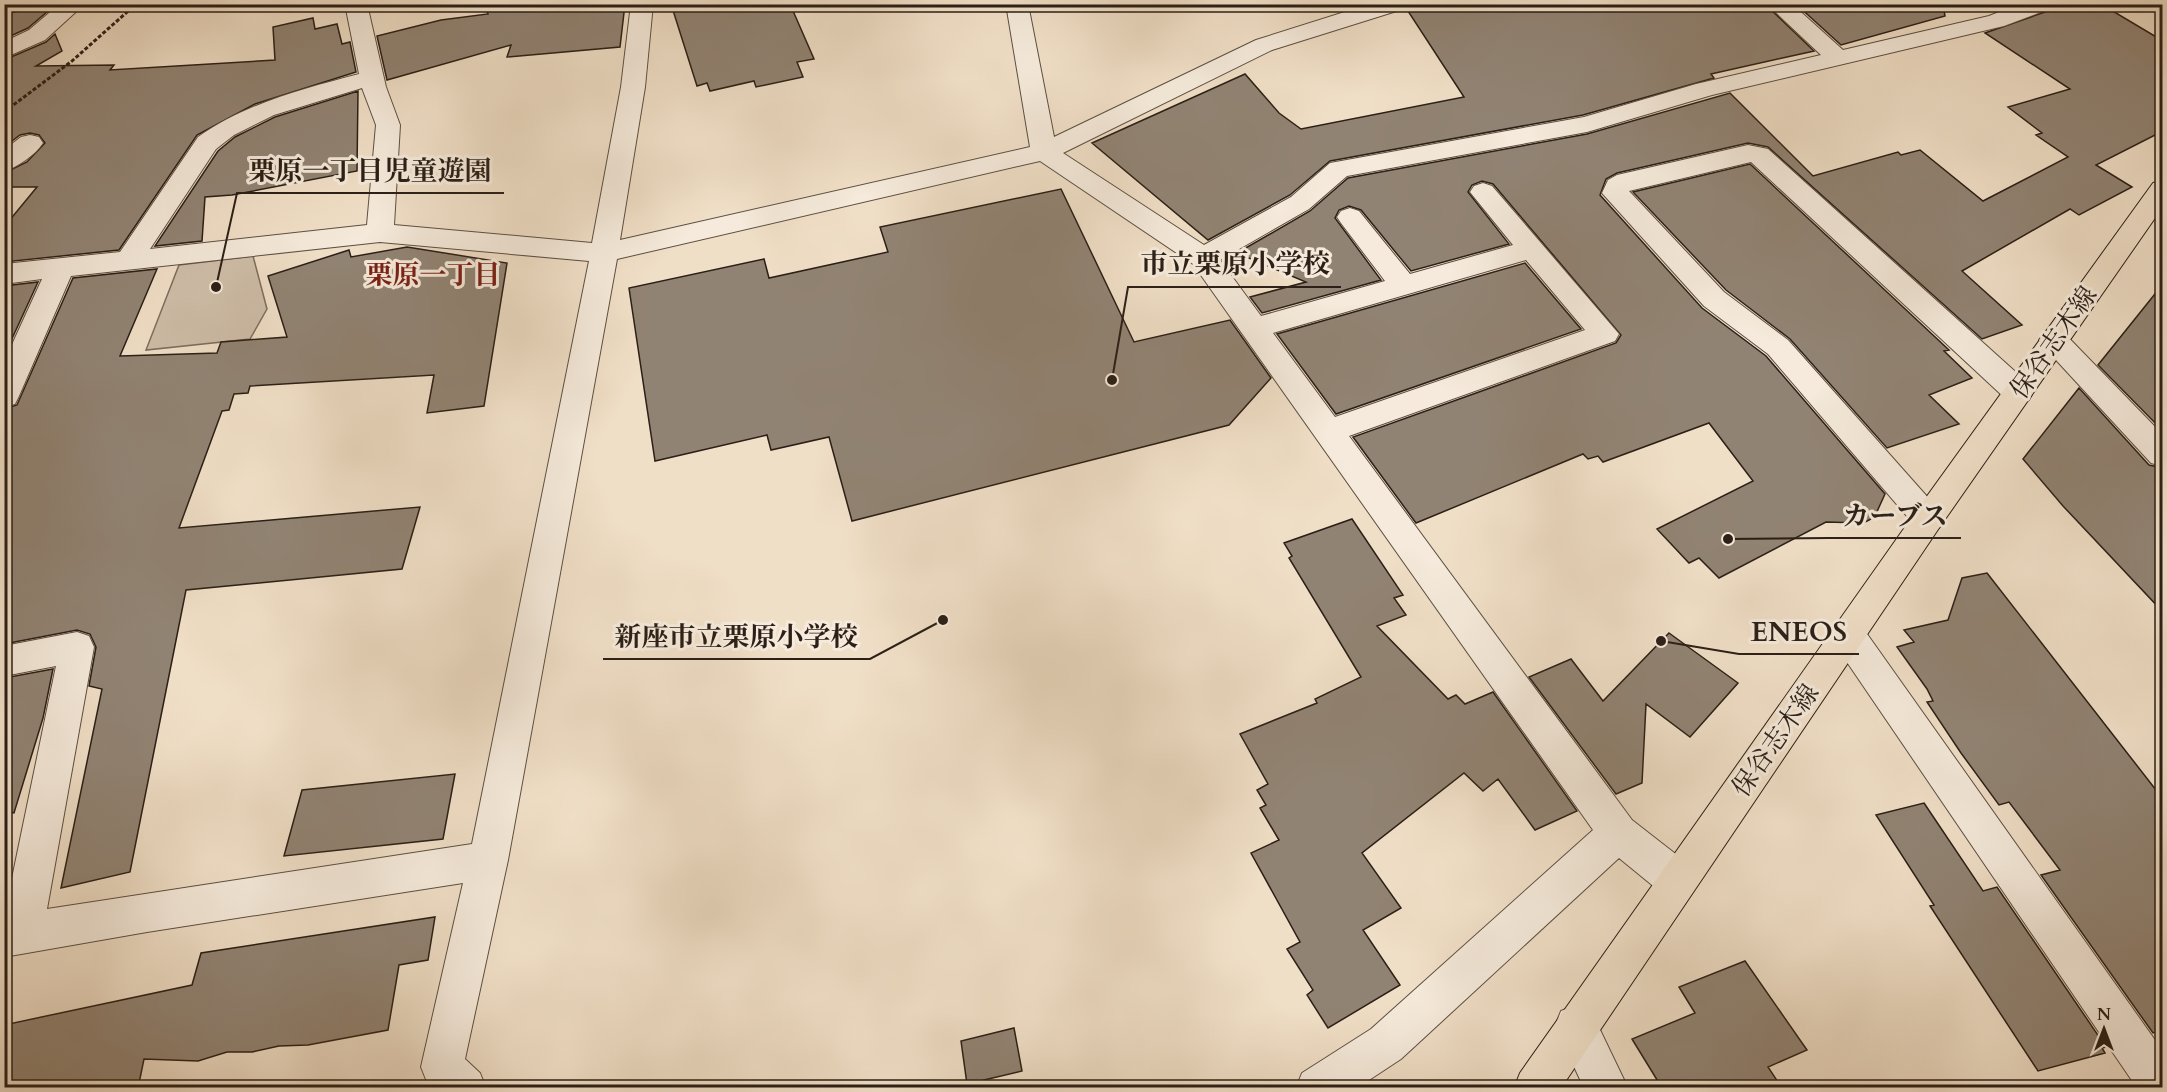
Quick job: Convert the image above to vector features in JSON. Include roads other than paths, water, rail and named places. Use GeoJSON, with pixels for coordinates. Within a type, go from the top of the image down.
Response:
{"type":"FeatureCollection","features":[{"type":"Feature","properties":{"kind":"main road","name":"保谷志木線"},"geometry":{"type":"LineString","coordinates":[[1535,1088],[1928,519],[2163,189]]}},
{"type":"Feature","properties":{"kind":"street"},"geometry":{"type":"LineString","coordinates":[[4,51],[37,35],[68,9],[67,4]]}},
{"type":"Feature","properties":{"kind":"street"},"geometry":{"type":"LineString","coordinates":[[356,4],[372,78],[388,125],[380,233]]}},
{"type":"Feature","properties":{"kind":"street"},"geometry":{"type":"LineString","coordinates":[[444,1081],[604,253],[633,87],[642,4]]}},
{"type":"Feature","properties":{"kind":"street"},"geometry":{"type":"LineString","coordinates":[[1017,4],[1044,152],[1203,257],[1618,833],[1677,880]]}},
{"type":"Feature","properties":{"kind":"street"},"geometry":{"type":"LineString","coordinates":[[4,274],[380,233],[604,253],[1044,152],[1264,45],[1395,4]]}},
{"type":"Feature","properties":{"kind":"street"},"geometry":{"type":"LineString","coordinates":[[1778,4],[1839,58]]}},
{"type":"Feature","properties":{"kind":"street"},"geometry":{"type":"LineString","coordinates":[[1203,257],[1300,203],[1339,168],[1587,124],[1705,89],[1995,21],[2041,4]]}},
{"type":"Feature","properties":{"kind":"street"},"geometry":{"type":"LineString","coordinates":[[128,261],[207,143],[224,129],[272,105],[372,78]]}},
{"type":"Feature","properties":{"kind":"street"},"geometry":{"type":"LineString","coordinates":[[4,163],[30,143]]}},
{"type":"Feature","properties":{"kind":"street"},"geometry":{"type":"LineString","coordinates":[[1928,519],[1778,347],[1714,298],[1615,193],[1617,186],[1626,181],[1748,153],[1759,155],[2018,392]]}},
{"type":"Feature","properties":{"kind":"street"},"geometry":{"type":"LineString","coordinates":[[1328,431],[1605,333],[1483,192]]}},
{"type":"Feature","properties":{"kind":"street"},"geometry":{"type":"LineString","coordinates":[[1350,217],[1404,286]]}},
{"type":"Feature","properties":{"kind":"street"},"geometry":{"type":"LineString","coordinates":[[1255,328],[1532,249]]}},
{"type":"Feature","properties":{"kind":"street"},"geometry":{"type":"LineString","coordinates":[[4,396],[61,268]]}},
{"type":"Feature","properties":{"kind":"street"},"geometry":{"type":"LineString","coordinates":[[2054,340],[2163,454]]}},
{"type":"Feature","properties":{"kind":"street"},"geometry":{"type":"LineString","coordinates":[[1848,635],[2163,1086]]}},
{"type":"Feature","properties":{"kind":"street"},"geometry":{"type":"LineString","coordinates":[[4,661],[77,647],[13,936],[488,860]]}},
{"type":"Feature","properties":{"kind":"street"},"geometry":{"type":"LineString","coordinates":[[1317,1088],[1386,1044],[1618,833]]}},
{"type":"Feature","properties":{"kind":"street"},"geometry":{"type":"LineString","coordinates":[[1576,1026],[1607,1088]]}},
{"type":"Feature","properties":{"kind":"place","name":"栗原一丁目児童遊園"},"geometry":{"type":"Point","coordinates":[216,287]}},
{"type":"Feature","properties":{"kind":"place","name":"市立栗原小学校"},"geometry":{"type":"Point","coordinates":[1112,380]}},
{"type":"Feature","properties":{"kind":"place","name":"カーブス"},"geometry":{"type":"Point","coordinates":[1728,539]}},
{"type":"Feature","properties":{"kind":"place","name":"新座市立栗原小学校"},"geometry":{"type":"Point","coordinates":[943,620]}},
{"type":"Feature","properties":{"kind":"place","name":"ENEOS"},"geometry":{"type":"Point","coordinates":[1661,641]}},
{"type":"Feature","properties":{"kind":"district","name":"栗原一丁目"},"geometry":{"type":"Point","coordinates":[433,275]}}]}
